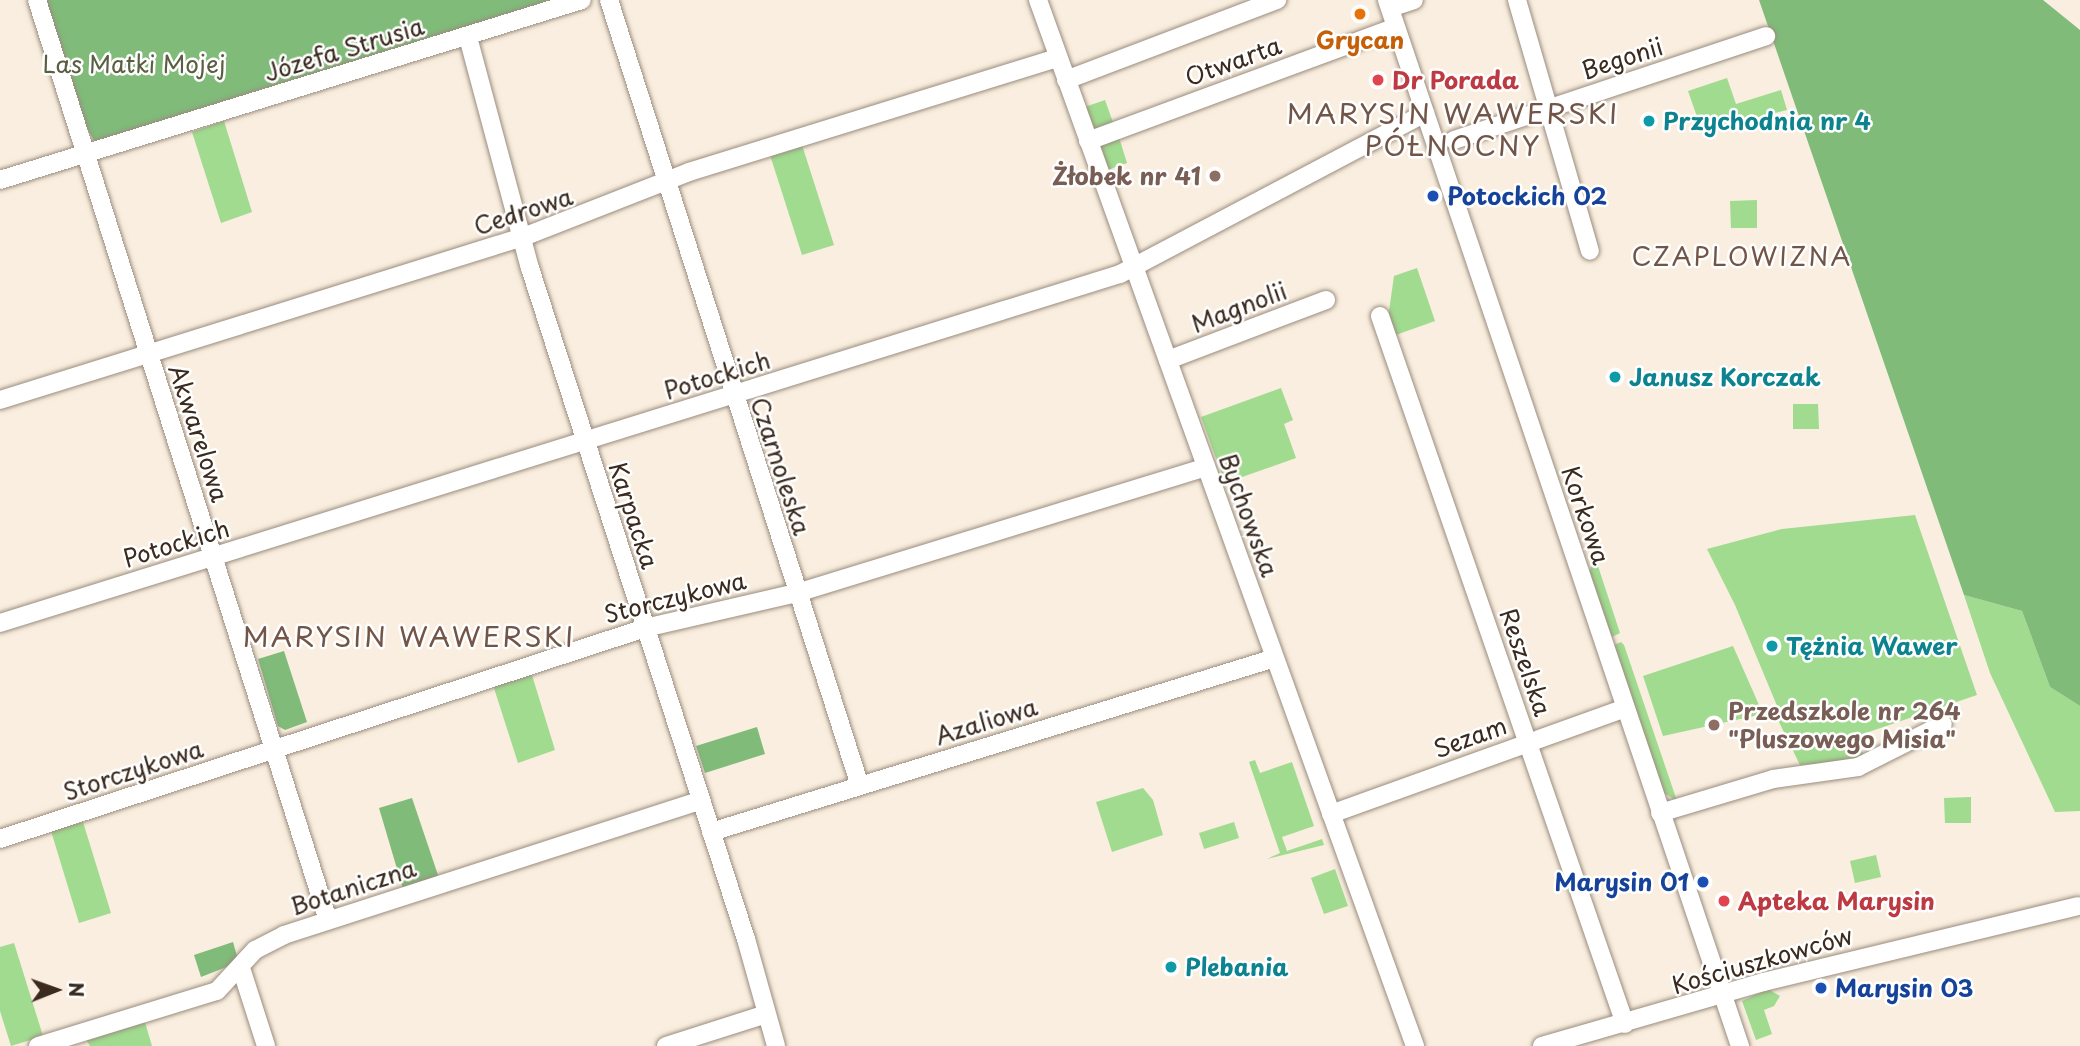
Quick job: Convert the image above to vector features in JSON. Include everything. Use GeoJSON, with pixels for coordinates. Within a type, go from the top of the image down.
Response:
{"type":"FeatureCollection","features":[{"type":"Feature","properties":{"kind":"street","name":"Akwarelowa"},"geometry":{"type":"LineString","coordinates":[[37,0],[328,920]]}},
{"type":"Feature","properties":{"kind":"street","name":"Józefa Strusia"},"geometry":{"type":"LineString","coordinates":[[0,180],[582,0]]}},
{"type":"Feature","properties":{"kind":"street","name":"Czarnoleska"},"geometry":{"type":"LineString","coordinates":[[608,0],[860,786]]}},
{"type":"Feature","properties":{"kind":"street","name":"Bychowska"},"geometry":{"type":"LineString","coordinates":[[1038,0],[1415,1046]]}},
{"type":"Feature","properties":{"kind":"street"},"geometry":{"type":"LineString","coordinates":[[1066,80],[1277,0]]}},
{"type":"Feature","properties":{"kind":"street"},"geometry":{"type":"LineString","coordinates":[[1388,4],[1414,0]]}},
{"type":"Feature","properties":{"kind":"street"},"geometry":{"type":"LineString","coordinates":[[1517,0],[1590,251]]}},
{"type":"Feature","properties":{"kind":"street","name":"Korkowa"},"geometry":{"type":"LineString","coordinates":[[1388,4],[1740,1046]]}},
{"type":"Feature","properties":{"kind":"street","name":"Otwarta"},"geometry":{"type":"LineString","coordinates":[[1088,141],[1396,27]]}},
{"type":"Feature","properties":{"kind":"street","name":"Begonii"},"geometry":{"type":"LineString","coordinates":[[1454,140],[1766,36]]}},
{"type":"Feature","properties":{"kind":"street","name":"Karpacka"},"geometry":{"type":"LineString","coordinates":[[468,37],[523,237],[585,442],[701,800],[776,1046]]}},
{"type":"Feature","properties":{"kind":"street","name":"Cedrowa"},"geometry":{"type":"LineString","coordinates":[[0,400],[523,237],[589,215],[665,181],[1058,58]]}},
{"type":"Feature","properties":{"kind":"street","name":"Potockich"},"geometry":{"type":"LineString","coordinates":[[0,623],[733,396],[1135,268],[1424,113]]}},
{"type":"Feature","properties":{"kind":"street","name":"Magnolii"},"geometry":{"type":"LineString","coordinates":[[1168,360],[1326,300]]}},
{"type":"Feature","properties":{"kind":"street","name":"Reszelska"},"geometry":{"type":"LineString","coordinates":[[1380,316],[1625,1024]]}},
{"type":"Feature","properties":{"kind":"street","name":"Storczykowa"},"geometry":{"type":"LineString","coordinates":[[0,839],[274,747],[645,628],[797,593],[1206,467]]}},
{"type":"Feature","properties":{"kind":"street","name":"Azaliowa"},"geometry":{"type":"LineString","coordinates":[[711,832],[1275,658]]}},
{"type":"Feature","properties":{"kind":"street","name":"Sezam"},"geometry":{"type":"LineString","coordinates":[[1331,814],[1626,708]]}},
{"type":"Feature","properties":{"kind":"street"},"geometry":{"type":"LineString","coordinates":[[1660,813],[1784,777],[1858,767],[1944,724]]}},
{"type":"Feature","properties":{"kind":"street","name":"Botaniczna"},"geometry":{"type":"LineString","coordinates":[[38,1046],[210,994],[241,968],[260,946],[328,920],[701,800]]}},
{"type":"Feature","properties":{"kind":"street","name":"Kościuszkowców"},"geometry":{"type":"LineString","coordinates":[[1542,1046],[1765,982],[2078,906]]}},
{"type":"Feature","properties":{"kind":"street"},"geometry":{"type":"LineString","coordinates":[[241,968],[266,1046]]}},
{"type":"Feature","properties":{"kind":"street"},"geometry":{"type":"LineString","coordinates":[[666,1046],[766,1014]]}},
{"type":"Feature","properties":{"kind":"green space","name":"Las Matki Mojej"},"geometry":{"type":"Polygon","coordinates":[[[46,0],[557,0],[96,144],[85,125],[46,0]]]}},
{"type":"Feature","properties":{"kind":"green space"},"geometry":{"type":"Polygon","coordinates":[[[1759,0],[2043,0],[2080,30],[2080,706],[2050,687],[2022,611],[1964,595],[1759,0]]]}},
{"type":"Feature","properties":{"kind":"green space"},"geometry":{"type":"Polygon","coordinates":[[[1727,78],[1736,104],[1781,90],[1787,110],[1702,131],[1688,91],[1727,78]]]}},
{"type":"Feature","properties":{"kind":"green space"},"geometry":{"type":"Polygon","coordinates":[[[1105,100],[1115,128],[1093,136],[1079,109],[1105,100]]]}},
{"type":"Feature","properties":{"kind":"green space"},"geometry":{"type":"Polygon","coordinates":[[[224,121],[252,212],[221,223],[192,132],[224,121]]]}},
{"type":"Feature","properties":{"kind":"green space"},"geometry":{"type":"Polygon","coordinates":[[[1118,134],[1127,163],[1102,172],[1098,141],[1118,134]]]}},
{"type":"Feature","properties":{"kind":"green space"},"geometry":{"type":"Polygon","coordinates":[[[802,145],[834,245],[802,255],[770,155],[802,145]]]}},
{"type":"Feature","properties":{"kind":"green space"},"geometry":{"type":"Polygon","coordinates":[[[1757,200],[1757,228],[1731,228],[1730,201],[1757,200]]]}},
{"type":"Feature","properties":{"kind":"green space"},"geometry":{"type":"Polygon","coordinates":[[[1417,268],[1435,321],[1393,336],[1388,318],[1394,276],[1417,268]]]}},
{"type":"Feature","properties":{"kind":"green space"},"geometry":{"type":"Polygon","coordinates":[[[1281,388],[1293,420],[1284,424],[1296,458],[1225,483],[1201,417],[1281,388]]]}},
{"type":"Feature","properties":{"kind":"green space"},"geometry":{"type":"Polygon","coordinates":[[[1793,404],[1818,404],[1819,429],[1793,429],[1793,404]]]}},
{"type":"Feature","properties":{"kind":"green space"},"geometry":{"type":"Polygon","coordinates":[[[1915,515],[1977,695],[1857,736],[1864,756],[1851,762],[1800,765],[1776,716],[1780,713],[1735,605],[1707,549],[1782,529],[1915,515]]]}},
{"type":"Feature","properties":{"kind":"green space"},"geometry":{"type":"Polygon","coordinates":[[[1595,557],[1620,633],[1612,637],[1589,572],[1595,557]]]}},
{"type":"Feature","properties":{"kind":"green space"},"geometry":{"type":"Polygon","coordinates":[[[1964,595],[2022,611],[2050,687],[2080,706],[2080,811],[2055,812],[1990,673],[1964,595]]]}},
{"type":"Feature","properties":{"kind":"green space"},"geometry":{"type":"Polygon","coordinates":[[[1621,642],[1677,801],[1664,793],[1614,645],[1621,642]]]}},
{"type":"Feature","properties":{"kind":"green space"},"geometry":{"type":"Polygon","coordinates":[[[1733,646],[1763,714],[1663,736],[1643,676],[1733,646]]]}},
{"type":"Feature","properties":{"kind":"green space"},"geometry":{"type":"Polygon","coordinates":[[[284,651],[307,722],[285,730],[278,726],[258,659],[284,651]]]}},
{"type":"Feature","properties":{"kind":"green space"},"geometry":{"type":"Polygon","coordinates":[[[531,672],[555,750],[518,763],[493,685],[531,672]]]}},
{"type":"Feature","properties":{"kind":"green space"},"geometry":{"type":"Polygon","coordinates":[[[757,727],[765,754],[705,773],[696,746],[757,727]]]}},
{"type":"Feature","properties":{"kind":"green space"},"geometry":{"type":"Polygon","coordinates":[[[1255,760],[1260,773],[1292,762],[1314,826],[1282,837],[1287,851],[1322,839],[1324,845],[1267,859],[1280,853],[1249,762],[1255,760]]]}},
{"type":"Feature","properties":{"kind":"green space"},"geometry":{"type":"Polygon","coordinates":[[[1143,788],[1153,800],[1163,835],[1112,852],[1096,802],[1143,788]]]}},
{"type":"Feature","properties":{"kind":"green space"},"geometry":{"type":"Polygon","coordinates":[[[1971,797],[1971,823],[1945,823],[1944,798],[1971,797]]]}},
{"type":"Feature","properties":{"kind":"green space"},"geometry":{"type":"Polygon","coordinates":[[[412,798],[439,878],[403,889],[379,808],[412,798]]]}},
{"type":"Feature","properties":{"kind":"green space"},"geometry":{"type":"Polygon","coordinates":[[[83,822],[111,913],[79,923],[51,831],[83,822]]]}},
{"type":"Feature","properties":{"kind":"green space"},"geometry":{"type":"Polygon","coordinates":[[[1234,822],[1239,838],[1204,849],[1199,833],[1234,822]]]}},
{"type":"Feature","properties":{"kind":"green space"},"geometry":{"type":"Polygon","coordinates":[[[1876,855],[1881,877],[1855,883],[1850,861],[1876,855]]]}},
{"type":"Feature","properties":{"kind":"green space"},"geometry":{"type":"Polygon","coordinates":[[[1335,869],[1348,906],[1324,914],[1311,878],[1335,869]]]}},
{"type":"Feature","properties":{"kind":"green space"},"geometry":{"type":"Polygon","coordinates":[[[233,942],[237,956],[229,966],[201,977],[194,955],[233,942]]]}},
{"type":"Feature","properties":{"kind":"green space"},"geometry":{"type":"Polygon","coordinates":[[[14,943],[43,1036],[11,1046],[0,1011],[0,947],[14,943]]]}},
{"type":"Feature","properties":{"kind":"green space"},"geometry":{"type":"Polygon","coordinates":[[[1768,989],[1780,996],[1774,1006],[1764,1010],[1772,1034],[1783,1030],[1756,1040],[1742,1001],[1768,989]]]}},
{"type":"Feature","properties":{"kind":"green space"},"geometry":{"type":"Polygon","coordinates":[[[144,1019],[152,1046],[90,1046],[85,1038],[144,1019]]]}},
{"type":"Feature","properties":{"kind":"place","name":"Grycan"},"geometry":{"type":"Point","coordinates":[1360,14]}},
{"type":"Feature","properties":{"kind":"place","name":"Dr Porada"},"geometry":{"type":"Point","coordinates":[1378,80]}},
{"type":"Feature","properties":{"kind":"place","name":"Przychodnia nr 4"},"geometry":{"type":"Point","coordinates":[1649,121]}},
{"type":"Feature","properties":{"kind":"place","name":"Żłobek nr 41"},"geometry":{"type":"Point","coordinates":[1215,176]}},
{"type":"Feature","properties":{"kind":"place","name":"Potockich 02"},"geometry":{"type":"Point","coordinates":[1433,196]}},
{"type":"Feature","properties":{"kind":"place","name":"Janusz Korczak"},"geometry":{"type":"Point","coordinates":[1615,377]}},
{"type":"Feature","properties":{"kind":"place","name":"Tężnia Wawer"},"geometry":{"type":"Point","coordinates":[1772,646]}},
{"type":"Feature","properties":{"kind":"place","name":"Przedszkole nr 264 \"Pluszowego Misia\""},"geometry":{"type":"Point","coordinates":[1714,725]}},
{"type":"Feature","properties":{"kind":"place","name":"Marysin 01"},"geometry":{"type":"Point","coordinates":[1703,882]}},
{"type":"Feature","properties":{"kind":"place","name":"Apteka Marysin"},"geometry":{"type":"Point","coordinates":[1724,901]}},
{"type":"Feature","properties":{"kind":"place","name":"Plebania"},"geometry":{"type":"Point","coordinates":[1171,967]}},
{"type":"Feature","properties":{"kind":"place","name":"Marysin 03"},"geometry":{"type":"Point","coordinates":[1821,988]}},
{"type":"Feature","properties":{"kind":"district","name":"MARYSIN WAWERSKI PÓŁNOCNY"},"geometry":{"type":"Point","coordinates":[1453,129]}},
{"type":"Feature","properties":{"kind":"district","name":"CZAPLOWIZNA"},"geometry":{"type":"Point","coordinates":[1742,256]}},
{"type":"Feature","properties":{"kind":"district","name":"MARYSIN WAWERSKI"},"geometry":{"type":"Point","coordinates":[409,636]}}]}
